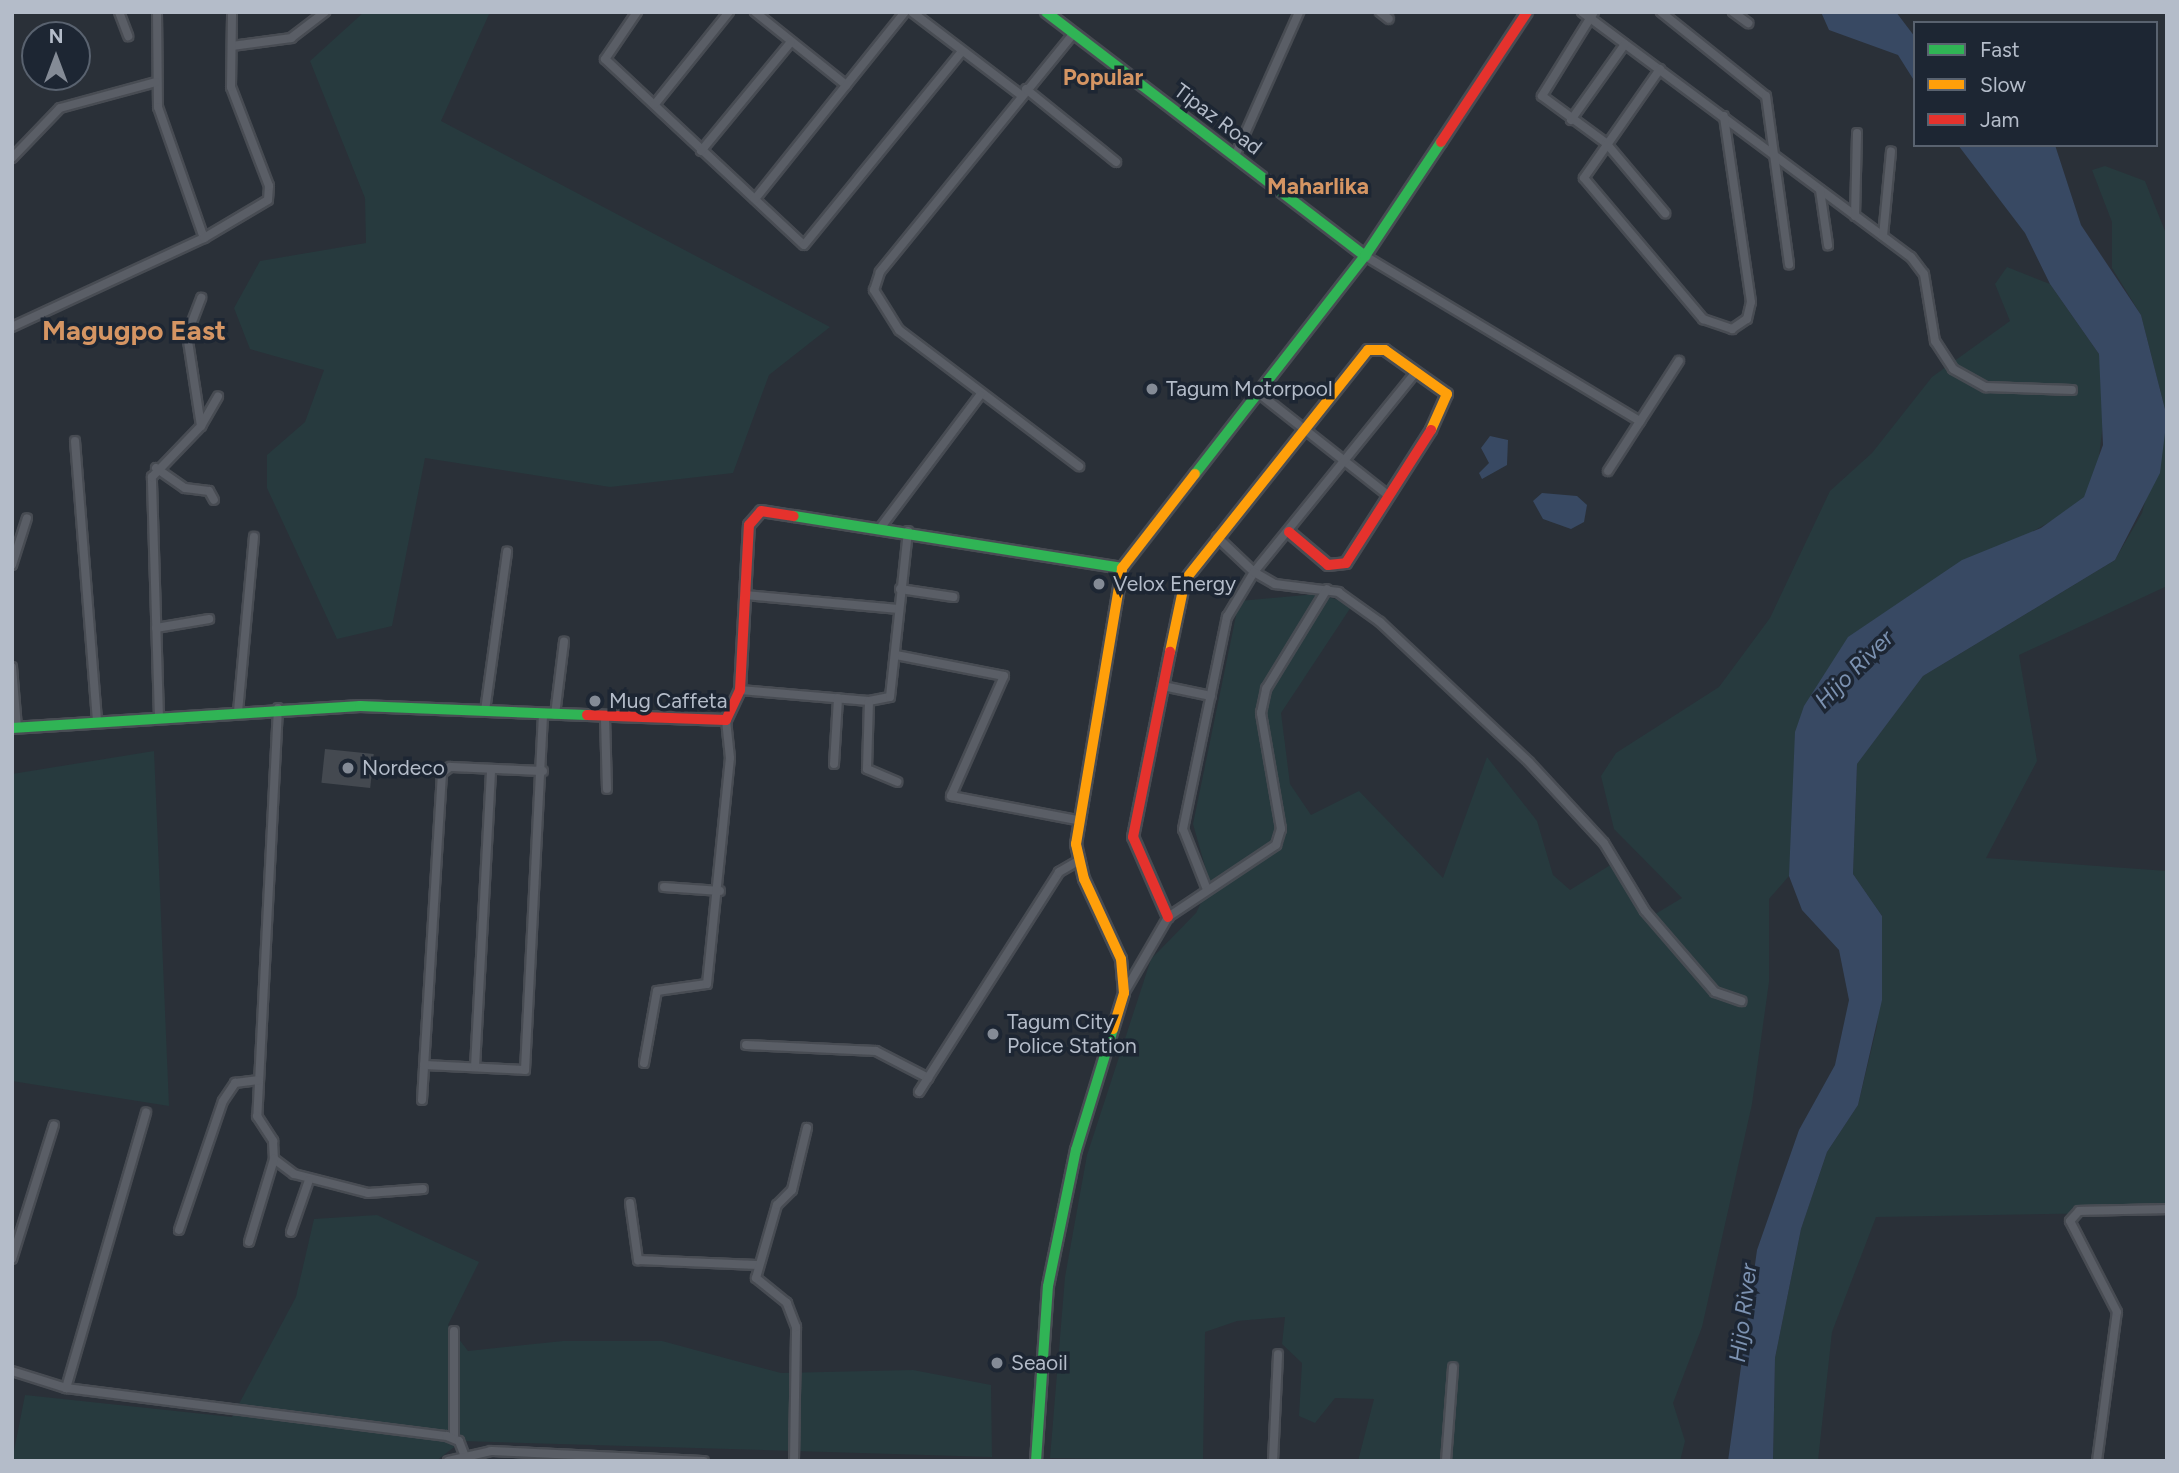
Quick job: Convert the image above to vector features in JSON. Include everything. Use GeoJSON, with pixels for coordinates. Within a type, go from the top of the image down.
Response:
{"type":"FeatureCollection","features":[{"type":"Feature","properties":{"kind":"street"},"geometry":{"type":"LineString","coordinates":[[119,12],[128,36]]}},
{"type":"Feature","properties":{"kind":"street"},"geometry":{"type":"LineString","coordinates":[[158,12],[158,107],[204,237]]}},
{"type":"Feature","properties":{"kind":"street"},"geometry":{"type":"LineString","coordinates":[[12,327],[204,237],[270,197],[231,87],[232,12]]}},
{"type":"Feature","properties":{"kind":"street"},"geometry":{"type":"LineString","coordinates":[[232,46],[292,38],[326,12]]}},
{"type":"Feature","properties":{"kind":"street"},"geometry":{"type":"LineString","coordinates":[[636,12],[604,55],[798,243],[808,244],[962,51]]}},
{"type":"Feature","properties":{"kind":"street"},"geometry":{"type":"LineString","coordinates":[[655,104],[729,12]]}},
{"type":"Feature","properties":{"kind":"street"},"geometry":{"type":"LineString","coordinates":[[755,12],[846,85]]}},
{"type":"Feature","properties":{"kind":"street"},"geometry":{"type":"LineString","coordinates":[[754,198],[905,12]]}},
{"type":"Feature","properties":{"kind":"street"},"geometry":{"type":"LineString","coordinates":[[912,12],[1116,162]]}},
{"type":"Feature","properties":{"kind":"street","name":"Tipaz Road"},"geometry":{"type":"LineString","coordinates":[[1046,12],[1365,256]]}},
{"type":"Feature","properties":{"kind":"street"},"geometry":{"type":"LineString","coordinates":[[1235,156],[1299,12]]}},
{"type":"Feature","properties":{"kind":"street"},"geometry":{"type":"LineString","coordinates":[[1380,12],[1389,19]]}},
{"type":"Feature","properties":{"kind":"street"},"geometry":{"type":"LineString","coordinates":[[1125,993],[1121,959],[1078,861],[1077,820],[1122,568],[1256,391],[1365,256],[1527,12]]}},
{"type":"Feature","properties":{"kind":"street"},"geometry":{"type":"LineString","coordinates":[[1582,12],[1592,15],[1625,44],[1772,148],[1820,190],[1919,265],[1935,341],[1953,369],[1986,387],[2072,390]]}},
{"type":"Feature","properties":{"kind":"street"},"geometry":{"type":"LineString","coordinates":[[1661,12],[1766,96],[1789,264]]}},
{"type":"Feature","properties":{"kind":"street"},"geometry":{"type":"LineString","coordinates":[[1733,12],[1748,23]]}},
{"type":"Feature","properties":{"kind":"street"},"geometry":{"type":"LineString","coordinates":[[1592,15],[1542,88],[1545,100],[1606,143],[1665,212]]}},
{"type":"Feature","properties":{"kind":"street"},"geometry":{"type":"LineString","coordinates":[[1074,33],[880,272],[874,289],[899,330],[980,395],[1079,466]]}},
{"type":"Feature","properties":{"kind":"street"},"geometry":{"type":"LineString","coordinates":[[701,151],[791,42]]}},
{"type":"Feature","properties":{"kind":"street"},"geometry":{"type":"LineString","coordinates":[[1571,120],[1625,44]]}},
{"type":"Feature","properties":{"kind":"street"},"geometry":{"type":"LineString","coordinates":[[1660,69],[1587,165],[1585,184],[1703,319],[1732,329],[1747,319],[1751,302],[1724,116]]}},
{"type":"Feature","properties":{"kind":"street"},"geometry":{"type":"LineString","coordinates":[[12,158],[60,108],[156,82]]}},
{"type":"Feature","properties":{"kind":"street"},"geometry":{"type":"LineString","coordinates":[[1855,216],[1857,133]]}},
{"type":"Feature","properties":{"kind":"street"},"geometry":{"type":"LineString","coordinates":[[1883,236],[1891,151]]}},
{"type":"Feature","properties":{"kind":"street"},"geometry":{"type":"LineString","coordinates":[[1820,190],[1828,245]]}},
{"type":"Feature","properties":{"kind":"street"},"geometry":{"type":"LineString","coordinates":[[1365,256],[1640,421]]}},
{"type":"Feature","properties":{"kind":"street"},"geometry":{"type":"LineString","coordinates":[[201,298],[187,335],[201,426]]}},
{"type":"Feature","properties":{"kind":"street"},"geometry":{"type":"LineString","coordinates":[[1168,917],[1133,837],[1179,592],[1217,537],[1372,347],[1416,372],[1447,401],[1389,496],[1341,566],[1328,565],[1289,532]]}},
{"type":"Feature","properties":{"kind":"street"},"geometry":{"type":"LineString","coordinates":[[1608,471],[1679,361]]}},
{"type":"Feature","properties":{"kind":"street"},"geometry":{"type":"LineString","coordinates":[[1206,887],[1182,837],[1227,617],[1254,572],[1345,463],[1416,372]]}},
{"type":"Feature","properties":{"kind":"street"},"geometry":{"type":"LineString","coordinates":[[1256,391],[1389,496]]}},
{"type":"Feature","properties":{"kind":"street"},"geometry":{"type":"LineString","coordinates":[[881,527],[980,395]]}},
{"type":"Feature","properties":{"kind":"street"},"geometry":{"type":"LineString","coordinates":[[159,718],[156,468],[201,426],[218,396]]}},
{"type":"Feature","properties":{"kind":"street"},"geometry":{"type":"LineString","coordinates":[[75,441],[97,722]]}},
{"type":"Feature","properties":{"kind":"street"},"geometry":{"type":"LineString","coordinates":[[156,468],[185,488],[209,491],[214,500]]}},
{"type":"Feature","properties":{"kind":"street"},"geometry":{"type":"LineString","coordinates":[[644,1063],[657,991],[707,984],[720,891],[730,758],[726,720],[740,690],[745,595],[755,514],[772,510],[1122,568]]}},
{"type":"Feature","properties":{"kind":"street"},"geometry":{"type":"LineString","coordinates":[[12,565],[27,518]]}},
{"type":"Feature","properties":{"kind":"street"},"geometry":{"type":"LineString","coordinates":[[740,690],[869,701],[894,693],[898,608],[908,531]]}},
{"type":"Feature","properties":{"kind":"street"},"geometry":{"type":"LineString","coordinates":[[238,712],[254,537]]}},
{"type":"Feature","properties":{"kind":"street"},"geometry":{"type":"LineString","coordinates":[[1217,537],[1254,572],[1275,584],[1327,589],[1347,596],[1380,622],[1529,762],[1604,843],[1645,911],[1715,992],[1741,1001]]}},
{"type":"Feature","properties":{"kind":"street"},"geometry":{"type":"LineString","coordinates":[[485,711],[508,552]]}},
{"type":"Feature","properties":{"kind":"street"},"geometry":{"type":"LineString","coordinates":[[900,589],[953,597]]}},
{"type":"Feature","properties":{"kind":"street"},"geometry":{"type":"LineString","coordinates":[[1036,1461],[1038,1367],[1051,1275],[1076,1150],[1125,993],[1168,917],[1206,887],[1265,857],[1276,845],[1281,829],[1261,713],[1266,689],[1327,589]]}},
{"type":"Feature","properties":{"kind":"street"},"geometry":{"type":"LineString","coordinates":[[745,595],[898,608]]}},
{"type":"Feature","properties":{"kind":"street"},"geometry":{"type":"LineString","coordinates":[[156,628],[209,619]]}},
{"type":"Feature","properties":{"kind":"street"},"geometry":{"type":"LineString","coordinates":[[424,1065],[525,1070],[549,715],[564,642]]}},
{"type":"Feature","properties":{"kind":"street"},"geometry":{"type":"LineString","coordinates":[[896,655],[1004,676],[951,796],[1077,820]]}},
{"type":"Feature","properties":{"kind":"street"},"geometry":{"type":"LineString","coordinates":[[12,667],[15,728],[278,708],[485,711],[605,718],[726,720]]}},
{"type":"Feature","properties":{"kind":"street"},"geometry":{"type":"LineString","coordinates":[[1163,686],[1211,696]]}},
{"type":"Feature","properties":{"kind":"street"},"geometry":{"type":"LineString","coordinates":[[834,764],[838,698]]}},
{"type":"Feature","properties":{"kind":"street"},"geometry":{"type":"LineString","coordinates":[[869,701],[867,769],[897,782]]}},
{"type":"Feature","properties":{"kind":"street"},"geometry":{"type":"LineString","coordinates":[[249,1242],[274,1160],[270,1135],[257,1116],[278,708]]}},
{"type":"Feature","properties":{"kind":"street"},"geometry":{"type":"LineString","coordinates":[[605,718],[607,789]]}},
{"type":"Feature","properties":{"kind":"street"},"geometry":{"type":"LineString","coordinates":[[422,1100],[440,780],[450,767],[544,771]]}},
{"type":"Feature","properties":{"kind":"street"},"geometry":{"type":"LineString","coordinates":[[475,1067],[491,770]]}},
{"type":"Feature","properties":{"kind":"street"},"geometry":{"type":"LineString","coordinates":[[919,1093],[1059,872],[1078,861]]}},
{"type":"Feature","properties":{"kind":"street"},"geometry":{"type":"LineString","coordinates":[[664,887],[720,891]]}},
{"type":"Feature","properties":{"kind":"street"},"geometry":{"type":"LineString","coordinates":[[746,1045],[876,1051],[928,1078]]}},
{"type":"Feature","properties":{"kind":"street"},"geometry":{"type":"LineString","coordinates":[[179,1230],[223,1101],[236,1083],[259,1080]]}},
{"type":"Feature","properties":{"kind":"street"},"geometry":{"type":"LineString","coordinates":[[66,1388],[146,1112]]}},
{"type":"Feature","properties":{"kind":"street"},"geometry":{"type":"LineString","coordinates":[[12,1259],[54,1125]]}},
{"type":"Feature","properties":{"kind":"street"},"geometry":{"type":"LineString","coordinates":[[794,1461],[796,1327],[787,1303],[758,1283],[757,1265],[776,1205],[792,1190],[807,1128]]}},
{"type":"Feature","properties":{"kind":"street"},"geometry":{"type":"LineString","coordinates":[[274,1160],[309,1180],[368,1193],[423,1189]]}},
{"type":"Feature","properties":{"kind":"street"},"geometry":{"type":"LineString","coordinates":[[291,1232],[309,1180]]}},
{"type":"Feature","properties":{"kind":"street"},"geometry":{"type":"LineString","coordinates":[[629,1203],[638,1260],[757,1265]]}},
{"type":"Feature","properties":{"kind":"street"},"geometry":{"type":"LineString","coordinates":[[2097,1461],[2117,1312],[2070,1221],[2079,1211],[2167,1209]]}},
{"type":"Feature","properties":{"kind":"street"},"geometry":{"type":"LineString","coordinates":[[454,1331],[454,1437],[464,1454]]}},
{"type":"Feature","properties":{"kind":"street"},"geometry":{"type":"LineString","coordinates":[[1273,1461],[1278,1354]]}},
{"type":"Feature","properties":{"kind":"street"},"geometry":{"type":"LineString","coordinates":[[1446,1461],[1453,1367]]}},
{"type":"Feature","properties":{"kind":"street"},"geometry":{"type":"LineString","coordinates":[[12,1371],[66,1388],[454,1437]]}},
{"type":"Feature","properties":{"kind":"street"},"geometry":{"type":"LineString","coordinates":[[448,1461],[464,1454],[704,1461]]}},
{"type":"Feature","properties":{"kind":"green space"},"geometry":{"type":"Polygon","coordinates":[[[364,12],[490,12],[441,121],[830,327],[769,375],[733,473],[610,487],[425,458],[392,626],[337,639],[267,488],[267,455],[305,422],[324,370],[250,349],[234,308],[260,261],[366,243],[365,198],[310,61],[364,12]]]}},
{"type":"Feature","properties":{"kind":"green space"},"geometry":{"type":"Polygon","coordinates":[[[2105,166],[2145,181],[2167,236],[2167,417],[2141,315],[2112,268],[2112,222],[2092,170],[2105,166]]]}},
{"type":"Feature","properties":{"kind":"green space"},"geometry":{"type":"Polygon","coordinates":[[[2007,267],[2050,284],[2099,354],[2105,408],[2097,472],[2085,497],[2064,514],[1872,621],[1795,814],[1789,876],[1769,899],[1769,982],[1752,1104],[1702,1327],[1673,1403],[1685,1441],[1680,1461],[1358,1461],[1374,1399],[1335,1398],[1315,1423],[1299,1416],[1302,1363],[1282,1344],[1285,1317],[1237,1321],[1205,1332],[1203,1461],[1050,1458],[1065,1277],[1087,1155],[1151,959],[1196,913],[1210,884],[1193,824],[1239,601],[1317,594],[1353,604],[1281,713],[1290,784],[1311,815],[1359,791],[1443,878],[1487,757],[1537,821],[1553,875],[1570,890],[1612,864],[1652,916],[1682,898],[1614,829],[1601,776],[1616,753],[1719,687],[1770,618],[1830,491],[1872,453],[1932,377],[2010,321],[1995,284],[2007,267]]]}},
{"type":"Feature","properties":{"kind":"green space"},"geometry":{"type":"Polygon","coordinates":[[[2167,422],[2167,586],[2019,655],[2037,761],[1986,858],[2167,871],[2167,1212],[1876,1217],[1832,1332],[1818,1461],[1773,1461],[1775,1358],[1801,1229],[1827,1152],[1858,1105],[1877,1026],[1882,916],[1853,874],[1857,764],[1923,676],[2115,560],[2142,513],[2167,422]]]}},
{"type":"Feature","properties":{"kind":"green space"},"geometry":{"type":"Polygon","coordinates":[[[154,751],[169,1106],[12,1081],[12,774],[154,751]]]}},
{"type":"Feature","properties":{"kind":"green space"},"geometry":{"type":"Polygon","coordinates":[[[377,1215],[479,1262],[448,1325],[468,1351],[563,1341],[662,1341],[781,1373],[913,1370],[991,1385],[992,1457],[462,1441],[436,1461],[12,1461],[25,1395],[232,1417],[296,1297],[314,1219],[377,1215]]]}},
{"type":"Feature","properties":{"kind":"water"},"geometry":{"type":"Polygon","coordinates":[[[1821,12],[1896,12],[1913,34],[1913,79],[1898,55],[1829,30],[1821,12]]]}},
{"type":"Feature","properties":{"kind":"water","name":"Hijo River"},"geometry":{"type":"Polygon","coordinates":[[[1960,147],[2056,147],[2081,225],[2141,315],[2167,417],[2160,473],[2115,560],[1923,676],[1857,764],[1853,874],[1882,916],[1882,1000],[1858,1105],[1827,1152],[1801,1229],[1775,1358],[1773,1461],[1728,1461],[1757,1250],[1799,1130],[1835,1065],[1849,1000],[1839,950],[1802,910],[1789,876],[1795,732],[1804,706],[1848,637],[1962,560],[2041,528],[2084,497],[2103,445],[2099,354],[2050,284],[2025,233],[1960,147]]]}},
{"type":"Feature","properties":{"kind":"water"},"geometry":{"type":"Polygon","coordinates":[[[1490,436],[1508,440],[1507,465],[1482,479],[1479,473],[1489,463],[1481,448],[1490,436]]]}},
{"type":"Feature","properties":{"kind":"water"},"geometry":{"type":"Polygon","coordinates":[[[1542,493],[1577,496],[1587,505],[1584,522],[1571,529],[1543,519],[1533,501],[1542,493]]]}},
{"type":"Feature","properties":{"kind":"building","name":"Nordeco"},"geometry":{"type":"Polygon","coordinates":[[[325,749],[374,754],[370,788],[321,783],[325,749]]]}},
{"type":"Feature","properties":{"kind":"traffic: fast"},"geometry":{"type":"LineString","coordinates":[[1046,12],[1365,256]]}},
{"type":"Feature","properties":{"kind":"traffic: fast"},"geometry":{"type":"LineString","coordinates":[[1195,474],[1365,256],[1441,142]]}},
{"type":"Feature","properties":{"kind":"traffic: fast"},"geometry":{"type":"LineString","coordinates":[[794,516],[1122,568]]}},
{"type":"Feature","properties":{"kind":"traffic: fast"},"geometry":{"type":"LineString","coordinates":[[12,728],[360,706],[587,715]]}},
{"type":"Feature","properties":{"kind":"traffic: fast"},"geometry":{"type":"LineString","coordinates":[[1036,1461],[1048,1286],[1076,1150],[1113,1029]]}},
{"type":"Feature","properties":{"kind":"traffic: slow"},"geometry":{"type":"LineString","coordinates":[[1170,652],[1185,580],[1368,350],[1385,350],[1447,394],[1431,430]]}},
{"type":"Feature","properties":{"kind":"traffic: slow"},"geometry":{"type":"LineString","coordinates":[[1113,1029],[1124,993],[1121,959],[1084,879],[1076,844],[1122,568],[1195,474]]}},
{"type":"Feature","properties":{"kind":"traffic: jam"},"geometry":{"type":"LineString","coordinates":[[1441,142],[1527,12]]}},
{"type":"Feature","properties":{"kind":"traffic: jam"},"geometry":{"type":"LineString","coordinates":[[1289,532],[1328,565],[1346,563],[1431,430]]}},
{"type":"Feature","properties":{"kind":"traffic: jam"},"geometry":{"type":"LineString","coordinates":[[587,715],[726,720],[740,690],[749,525],[761,511],[794,516]]}},
{"type":"Feature","properties":{"kind":"traffic: jam"},"geometry":{"type":"LineString","coordinates":[[1168,917],[1133,837],[1170,652]]}},
{"type":"Feature","properties":{"kind":"place","name":"Tagum Motorpool"},"geometry":{"type":"Point","coordinates":[1152,389]}},
{"type":"Feature","properties":{"kind":"place","name":"Velox Energy"},"geometry":{"type":"Point","coordinates":[1099,584]}},
{"type":"Feature","properties":{"kind":"place","name":"Mug Caffeta"},"geometry":{"type":"Point","coordinates":[595,701]}},
{"type":"Feature","properties":{"kind":"place","name":"Nordeco"},"geometry":{"type":"Point","coordinates":[348,768]}},
{"type":"Feature","properties":{"kind":"place","name":"Tagum City Police Station"},"geometry":{"type":"Point","coordinates":[993,1034]}},
{"type":"Feature","properties":{"kind":"place","name":"Seaoil"},"geometry":{"type":"Point","coordinates":[997,1363]}},
{"type":"Feature","properties":{"kind":"district","name":"Popular"},"geometry":{"type":"Point","coordinates":[1103,77]}},
{"type":"Feature","properties":{"kind":"district","name":"Maharlika"},"geometry":{"type":"Point","coordinates":[1318,186]}},
{"type":"Feature","properties":{"kind":"district","name":"Magugpo East"},"geometry":{"type":"Point","coordinates":[134,330]}}]}
